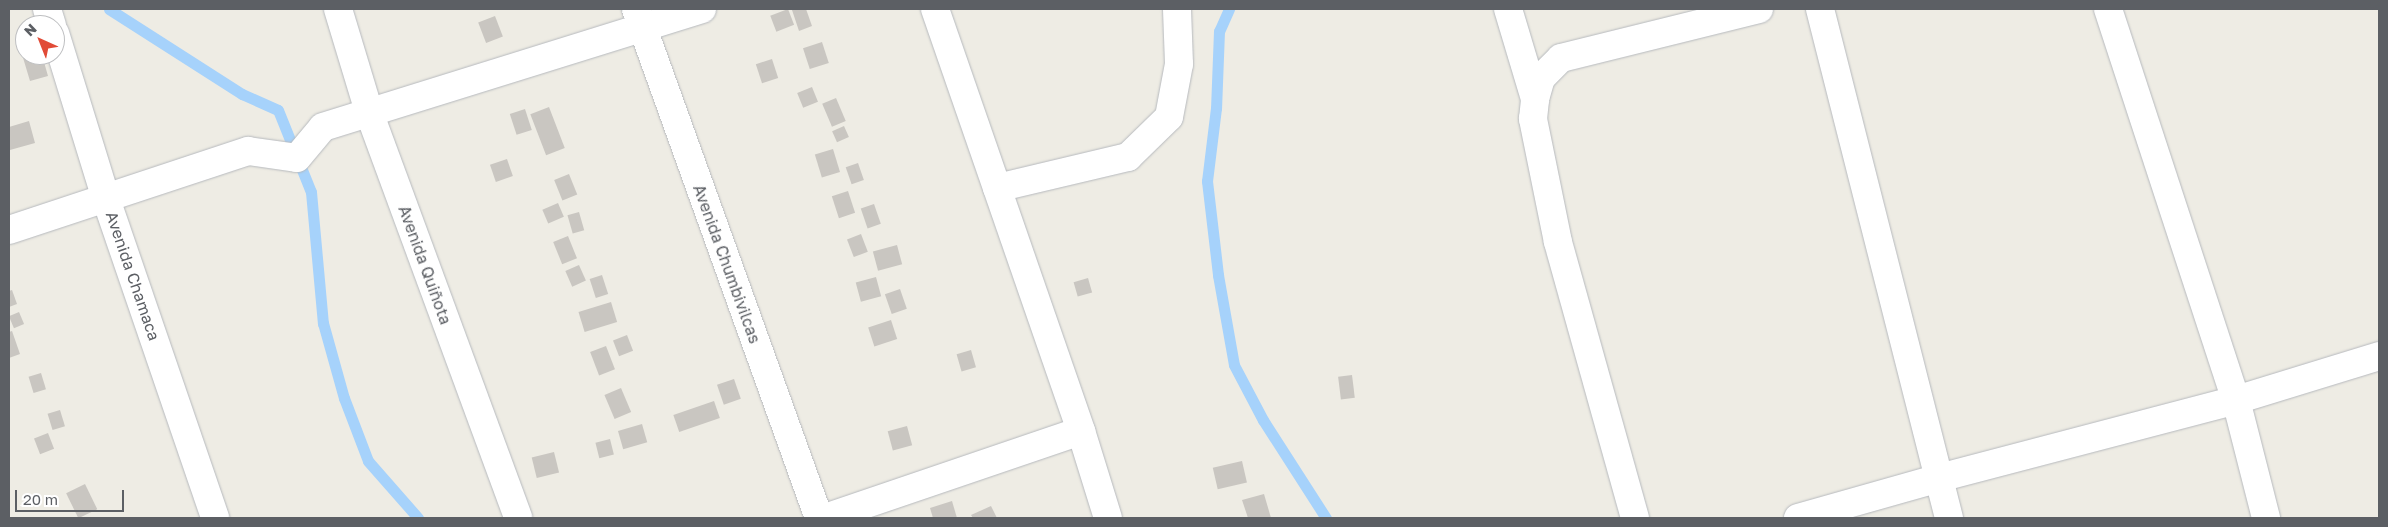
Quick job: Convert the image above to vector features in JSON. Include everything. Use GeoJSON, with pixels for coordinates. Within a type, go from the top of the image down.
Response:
{"type":"FeatureCollection","features":[{"type":"Feature","properties":{"kind":"street","name":"Avenida Quiñota"},"geometry":{"type":"LineString","coordinates":[[338,9],[369,112],[518,518]]}},
{"type":"Feature","properties":{"kind":"street"},"geometry":{"type":"LineString","coordinates":[[9,230],[248,151],[297,158],[323,127],[639,19],[702,9]]}},
{"type":"Feature","properties":{"kind":"street"},"geometry":{"type":"LineString","coordinates":[[935,9],[1082,431],[1108,518]]}},
{"type":"Feature","properties":{"kind":"street"},"geometry":{"type":"LineString","coordinates":[[997,188],[1128,157],[1169,117],[1179,64],[1177,9]]}},
{"type":"Feature","properties":{"kind":"street"},"geometry":{"type":"LineString","coordinates":[[1508,9],[1534,98]]}},
{"type":"Feature","properties":{"kind":"street"},"geometry":{"type":"LineString","coordinates":[[1635,518],[1558,242],[1533,119],[1534,98],[1541,78],[1561,58],[1760,9]]}},
{"type":"Feature","properties":{"kind":"street"},"geometry":{"type":"LineString","coordinates":[[1820,9],[1950,518]]}},
{"type":"Feature","properties":{"kind":"street"},"geometry":{"type":"LineString","coordinates":[[2108,9],[2236,400],[2266,518]]}},
{"type":"Feature","properties":{"kind":"street","name":"Avenida Chumbivilcas"},"geometry":{"type":"LineString","coordinates":[[639,19],[819,518]]}},
{"type":"Feature","properties":{"kind":"street","name":"Avenida Chamaca"},"geometry":{"type":"LineString","coordinates":[[65,65],[106,199],[215,518]]}},
{"type":"Feature","properties":{"kind":"street"},"geometry":{"type":"LineString","coordinates":[[1798,518],[1939,478],[2236,400],[2379,356]]}},
{"type":"Feature","properties":{"kind":"street"},"geometry":{"type":"LineString","coordinates":[[825,518],[1082,431]]}},
{"type":"Feature","properties":{"kind":"building"},"geometry":{"type":"Polygon","coordinates":[[[788,9],[794,25],[776,32],[770,16],[788,9]]]}},
{"type":"Feature","properties":{"kind":"building"},"geometry":{"type":"Polygon","coordinates":[[[806,9],[812,26],[799,31],[792,10],[806,9]]]}},
{"type":"Feature","properties":{"kind":"building"},"geometry":{"type":"Polygon","coordinates":[[[495,16],[503,37],[486,43],[478,22],[495,16]]]}},
{"type":"Feature","properties":{"kind":"building"},"geometry":{"type":"Polygon","coordinates":[[[822,42],[829,63],[810,69],[803,48],[822,42]]]}},
{"type":"Feature","properties":{"kind":"building"},"geometry":{"type":"Polygon","coordinates":[[[772,59],[778,78],[762,83],[756,64],[772,59]]]}},
{"type":"Feature","properties":{"kind":"building"},"geometry":{"type":"Polygon","coordinates":[[[25,65],[45,65],[48,76],[30,81],[25,65]]]}},
{"type":"Feature","properties":{"kind":"building"},"geometry":{"type":"Polygon","coordinates":[[[812,87],[818,102],[803,108],[797,93],[812,87]]]}},
{"type":"Feature","properties":{"kind":"building"},"geometry":{"type":"Polygon","coordinates":[[[836,98],[846,121],[832,127],[822,104],[836,98]]]}},
{"type":"Feature","properties":{"kind":"building"},"geometry":{"type":"Polygon","coordinates":[[[549,107],[565,148],[546,155],[530,114],[549,107]]]}},
{"type":"Feature","properties":{"kind":"building"},"geometry":{"type":"Polygon","coordinates":[[[525,109],[532,130],[517,135],[510,114],[525,109]]]}},
{"type":"Feature","properties":{"kind":"building"},"geometry":{"type":"Polygon","coordinates":[[[29,121],[35,143],[10,150],[9,127],[29,121]]]}},
{"type":"Feature","properties":{"kind":"building"},"geometry":{"type":"Polygon","coordinates":[[[844,126],[849,137],[837,142],[832,131],[844,126]]]}},
{"type":"Feature","properties":{"kind":"building"},"geometry":{"type":"Polygon","coordinates":[[[833,149],[840,172],[822,178],[815,155],[833,149]]]}},
{"type":"Feature","properties":{"kind":"building"},"geometry":{"type":"Polygon","coordinates":[[[507,159],[513,176],[496,182],[490,165],[507,159]]]}},
{"type":"Feature","properties":{"kind":"building"},"geometry":{"type":"Polygon","coordinates":[[[858,163],[864,180],[852,184],[846,167],[858,163]]]}},
{"type":"Feature","properties":{"kind":"building"},"geometry":{"type":"Polygon","coordinates":[[[569,174],[577,194],[562,200],[554,180],[569,174]]]}},
{"type":"Feature","properties":{"kind":"building"},"geometry":{"type":"Polygon","coordinates":[[[848,191],[855,213],[839,218],[832,196],[848,191]]]}},
{"type":"Feature","properties":{"kind":"building"},"geometry":{"type":"Polygon","coordinates":[[[558,203],[564,217],[548,223],[542,210],[558,203]]]}},
{"type":"Feature","properties":{"kind":"building"},"geometry":{"type":"Polygon","coordinates":[[[874,204],[881,224],[868,228],[861,209],[874,204]]]}},
{"type":"Feature","properties":{"kind":"building"},"geometry":{"type":"Polygon","coordinates":[[[579,212],[584,230],[573,234],[567,215],[579,212]]]}},
{"type":"Feature","properties":{"kind":"building"},"geometry":{"type":"Polygon","coordinates":[[[861,234],[868,252],[854,257],[847,239],[861,234]]]}},
{"type":"Feature","properties":{"kind":"building"},"geometry":{"type":"Polygon","coordinates":[[[568,236],[577,258],[562,264],[553,242],[568,236]]]}},
{"type":"Feature","properties":{"kind":"building"},"geometry":{"type":"Polygon","coordinates":[[[897,245],[902,264],[878,271],[873,251],[897,245]]]}},
{"type":"Feature","properties":{"kind":"building"},"geometry":{"type":"Polygon","coordinates":[[[579,265],[586,281],[572,287],[565,271],[579,265]]]}},
{"type":"Feature","properties":{"kind":"building"},"geometry":{"type":"Polygon","coordinates":[[[602,275],[608,294],[596,298],[590,279],[602,275]]]}},
{"type":"Feature","properties":{"kind":"building"},"geometry":{"type":"Polygon","coordinates":[[[876,277],[881,296],[861,302],[856,282],[876,277]]]}},
{"type":"Feature","properties":{"kind":"building"},"geometry":{"type":"Polygon","coordinates":[[[1088,278],[1092,292],[1078,297],[1074,282],[1088,278]]]}},
{"type":"Feature","properties":{"kind":"building"},"geometry":{"type":"Polygon","coordinates":[[[900,289],[907,309],[892,314],[885,294],[900,289]]]}},
{"type":"Feature","properties":{"kind":"building"},"geometry":{"type":"Polygon","coordinates":[[[12,290],[17,304],[9,307],[9,291],[12,290]]]}},
{"type":"Feature","properties":{"kind":"building"},"geometry":{"type":"Polygon","coordinates":[[[611,302],[617,322],[585,332],[578,312],[611,302]]]}},
{"type":"Feature","properties":{"kind":"building"},"geometry":{"type":"Polygon","coordinates":[[[19,312],[24,324],[14,328],[9,316],[19,312]]]}},
{"type":"Feature","properties":{"kind":"building"},"geometry":{"type":"Polygon","coordinates":[[[891,320],[897,339],[874,346],[868,327],[891,320]]]}},
{"type":"Feature","properties":{"kind":"building"},"geometry":{"type":"Polygon","coordinates":[[[12,331],[20,354],[9,358],[9,332],[12,331]]]}},
{"type":"Feature","properties":{"kind":"building"},"geometry":{"type":"Polygon","coordinates":[[[627,335],[633,351],[619,356],[613,340],[627,335]]]}},
{"type":"Feature","properties":{"kind":"building"},"geometry":{"type":"Polygon","coordinates":[[[606,346],[615,369],[599,375],[590,352],[606,346]]]}},
{"type":"Feature","properties":{"kind":"building"},"geometry":{"type":"Polygon","coordinates":[[[971,350],[976,367],[962,371],[957,354],[971,350]]]}},
{"type":"Feature","properties":{"kind":"building"},"geometry":{"type":"Polygon","coordinates":[[[41,373],[46,389],[34,393],[29,377],[41,373]]]}},
{"type":"Feature","properties":{"kind":"building"},"geometry":{"type":"Polygon","coordinates":[[[1352,375],[1355,398],[1341,400],[1338,377],[1352,375]]]}},
{"type":"Feature","properties":{"kind":"building"},"geometry":{"type":"Polygon","coordinates":[[[734,379],[741,399],[724,405],[717,385],[734,379]]]}},
{"type":"Feature","properties":{"kind":"building"},"geometry":{"type":"Polygon","coordinates":[[[621,388],[631,412],[615,419],[604,395],[621,388]]]}},
{"type":"Feature","properties":{"kind":"building"},"geometry":{"type":"Polygon","coordinates":[[[714,401],[720,418],[679,432],[673,415],[714,401]]]}},
{"type":"Feature","properties":{"kind":"building"},"geometry":{"type":"Polygon","coordinates":[[[60,410],[65,426],[53,430],[48,414],[60,410]]]}},
{"type":"Feature","properties":{"kind":"building"},"geometry":{"type":"Polygon","coordinates":[[[642,424],[647,442],[623,449],[618,431],[642,424]]]}},
{"type":"Feature","properties":{"kind":"building"},"geometry":{"type":"Polygon","coordinates":[[[907,426],[912,445],[893,450],[888,431],[907,426]]]}},
{"type":"Feature","properties":{"kind":"building"},"geometry":{"type":"Polygon","coordinates":[[[48,433],[54,449],[40,454],[34,438],[48,433]]]}},
{"type":"Feature","properties":{"kind":"building"},"geometry":{"type":"Polygon","coordinates":[[[610,439],[614,455],[599,458],[595,443],[610,439]]]}},
{"type":"Feature","properties":{"kind":"building"},"geometry":{"type":"Polygon","coordinates":[[[554,452],[559,472],[537,478],[532,458],[554,452]]]}},
{"type":"Feature","properties":{"kind":"building"},"geometry":{"type":"Polygon","coordinates":[[[1242,461],[1247,482],[1218,489],[1213,468],[1242,461]]]}},
{"type":"Feature","properties":{"kind":"building"},"geometry":{"type":"Polygon","coordinates":[[[85,484],[97,509],[78,518],[66,493],[85,484]]]}},
{"type":"Feature","properties":{"kind":"building"},"geometry":{"type":"Polygon","coordinates":[[[1264,494],[1271,518],[1248,518],[1242,500],[1264,494]]]}},
{"type":"Feature","properties":{"kind":"building"},"geometry":{"type":"Polygon","coordinates":[[[952,501],[957,518],[933,518],[930,508],[952,501]]]}},
{"type":"Feature","properties":{"kind":"building"},"geometry":{"type":"Polygon","coordinates":[[[991,506],[997,518],[973,518],[971,515],[991,506]]]}},
{"type":"Feature","properties":{"kind":"waterway"},"geometry":{"type":"LineString","coordinates":[[109,9],[242,94],[278,110],[311,192],[323,323],[344,398],[368,461],[418,518]]}},
{"type":"Feature","properties":{"kind":"waterway"},"geometry":{"type":"LineString","coordinates":[[1229,9],[1219,31],[1216,108],[1207,181],[1218,275],[1234,365],[1263,420],[1326,518]]}}]}
